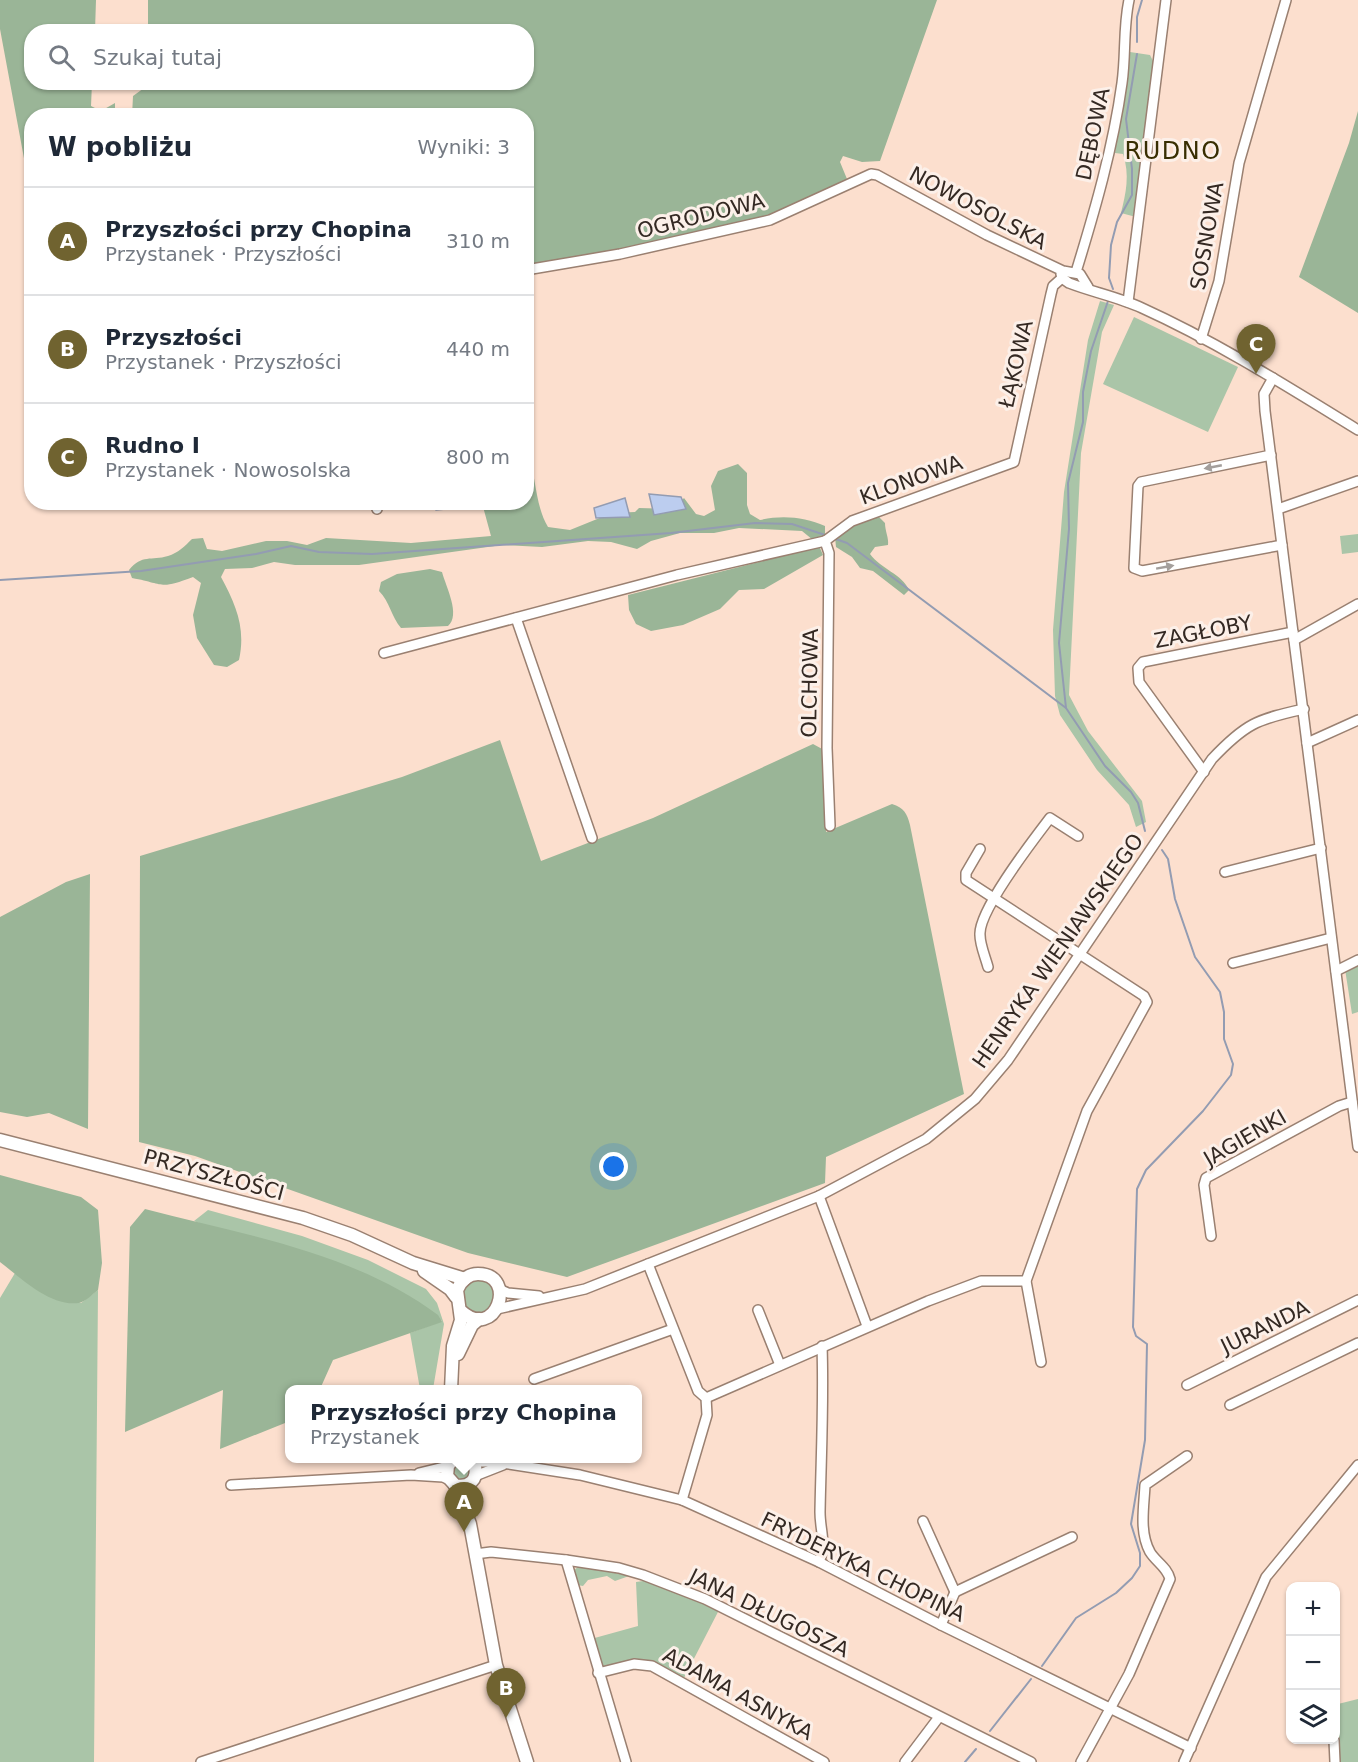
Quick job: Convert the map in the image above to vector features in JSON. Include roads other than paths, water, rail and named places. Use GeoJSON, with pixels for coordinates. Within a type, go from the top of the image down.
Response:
{"type":"FeatureCollection","features":[{"type":"Feature","properties":{"kind":"street","name":"DĘBOWA"},"geometry":{"type":"LineString","coordinates":[[1076,272],[1109,158],[1122,81],[1124,31],[1129,0]]}},
{"type":"Feature","properties":{"kind":"street"},"geometry":{"type":"LineString","coordinates":[[1128,302],[1166,0]]}},
{"type":"Feature","properties":{"kind":"street","name":"SOSNOWA"},"geometry":{"type":"LineString","coordinates":[[1201,339],[1219,281],[1239,163],[1286,0]]}},
{"type":"Feature","properties":{"kind":"street","name":"OGRODOWA"},"geometry":{"type":"LineString","coordinates":[[534,269],[620,254],[770,220],[865,175],[877,175]]}},
{"type":"Feature","properties":{"kind":"street","name":"NOWOSOLSKA"},"geometry":{"type":"LineString","coordinates":[[877,175],[1062,275],[1078,287],[1088,287],[1128,302],[1201,339],[1273,378],[1358,430]]}},
{"type":"Feature","properties":{"kind":"street","name":"NOWOSOLSKA"},"geometry":{"type":"LineString","coordinates":[[1062,275],[1076,272]]}},
{"type":"Feature","properties":{"kind":"street"},"geometry":{"type":"LineString","coordinates":[[1076,272],[1088,287]]}},
{"type":"Feature","properties":{"kind":"street","name":"ŁĄKOWA"},"geometry":{"type":"LineString","coordinates":[[1014,462],[1050,297],[1053,286],[1062,275]]}},
{"type":"Feature","properties":{"kind":"street"},"geometry":{"type":"LineString","coordinates":[[1273,378],[1266,390],[1264,402],[1358,1147]]}},
{"type":"Feature","properties":{"kind":"street"},"geometry":{"type":"LineString","coordinates":[[1271,455],[1141,482],[1138,486],[1134,568],[1142,571],[1282,545]]}},
{"type":"Feature","properties":{"kind":"street","name":"KLONOWA"},"geometry":{"type":"LineString","coordinates":[[825,541],[852,521],[1014,462]]}},
{"type":"Feature","properties":{"kind":"street"},"geometry":{"type":"LineString","coordinates":[[1278,509],[1358,481]]}},
{"type":"Feature","properties":{"kind":"street"},"geometry":{"type":"LineString","coordinates":[[384,653],[756,555],[825,541]]}},
{"type":"Feature","properties":{"kind":"street","name":"OLCHOWA"},"geometry":{"type":"LineString","coordinates":[[825,541],[829,553],[827,748],[830,826]]}},
{"type":"Feature","properties":{"kind":"street","name":"ZAGŁOBY"},"geometry":{"type":"LineString","coordinates":[[1204,772],[1139,682],[1138,668],[1143,662],[1294,636],[1358,604]]}},
{"type":"Feature","properties":{"kind":"street"},"geometry":{"type":"LineString","coordinates":[[516,618],[592,838]]}},
{"type":"Feature","properties":{"kind":"street","name":"HENRYKA WIENIAWSKIEGO"},"geometry":{"type":"LineString","coordinates":[[496,1309],[585,1289],[819,1196],[910,1150],[975,1100],[1027,1034],[1204,772],[1226,744],[1255,721],[1304,709]]}},
{"type":"Feature","properties":{"kind":"street"},"geometry":{"type":"LineString","coordinates":[[1307,743],[1358,720]]}},
{"type":"Feature","properties":{"kind":"street"},"geometry":{"type":"LineString","coordinates":[[988,967],[979,933],[983,919],[994,898],[1050,818],[1078,836]]}},
{"type":"Feature","properties":{"kind":"street"},"geometry":{"type":"LineString","coordinates":[[1225,872],[1320,848]]}},
{"type":"Feature","properties":{"kind":"street"},"geometry":{"type":"LineString","coordinates":[[980,849],[966,873],[966,880],[1144,996],[1147,1002],[1087,1111],[1026,1281],[1041,1362]]}},
{"type":"Feature","properties":{"kind":"street"},"geometry":{"type":"LineString","coordinates":[[1233,963],[1331,938]]}},
{"type":"Feature","properties":{"kind":"street"},"geometry":{"type":"LineString","coordinates":[[1335,971],[1358,960]]}},
{"type":"Feature","properties":{"kind":"street","name":"JAGIENKI"},"geometry":{"type":"LineString","coordinates":[[1211,1236],[1204,1185],[1206,1178],[1339,1106],[1352,1102]]}},
{"type":"Feature","properties":{"kind":"street","name":"PRZYSZŁOŚCI"},"geometry":{"type":"LineString","coordinates":[[0,1140],[303,1218],[352,1235],[413,1263],[465,1279]]}},
{"type":"Feature","properties":{"kind":"street"},"geometry":{"type":"LineString","coordinates":[[819,1196],[867,1326]]}},
{"type":"Feature","properties":{"kind":"street","name":"PRZYSZŁOŚCI"},"geometry":{"type":"LineString","coordinates":[[413,1263],[450,1289],[456,1297]]}},
{"type":"Feature","properties":{"kind":"street"},"geometry":{"type":"LineString","coordinates":[[648,1264],[698,1391],[706,1398],[707,1415],[682,1500]]}},
{"type":"Feature","properties":{"kind":"street"},"geometry":{"type":"LineString","coordinates":[[451,1385],[453,1366],[460,1310],[456,1297],[457,1290],[471,1275],[484,1275],[496,1283],[501,1296],[492,1314],[479,1319],[466,1334],[453,1366]]}},
{"type":"Feature","properties":{"kind":"street"},"geometry":{"type":"LineString","coordinates":[[706,1398],[867,1326],[981,1281],[1026,1281]]}},
{"type":"Feature","properties":{"kind":"street","name":"HENRYKA WIENIAWSKIEGO"},"geometry":{"type":"LineString","coordinates":[[499,1289],[508,1293],[550,1297]]}},
{"type":"Feature","properties":{"kind":"street","name":"JURANDA"},"geometry":{"type":"LineString","coordinates":[[1187,1385],[1358,1300]]}},
{"type":"Feature","properties":{"kind":"street"},"geometry":{"type":"LineString","coordinates":[[460,1310],[465,1315],[479,1319]]}},
{"type":"Feature","properties":{"kind":"street"},"geometry":{"type":"LineString","coordinates":[[758,1310],[780,1365]]}},
{"type":"Feature","properties":{"kind":"street"},"geometry":{"type":"LineString","coordinates":[[534,1379],[674,1329]]}},
{"type":"Feature","properties":{"kind":"street"},"geometry":{"type":"LineString","coordinates":[[1230,1405],[1358,1343]]}},
{"type":"Feature","properties":{"kind":"street"},"geometry":{"type":"LineString","coordinates":[[819,1562],[824,1549],[820,1526],[824,1402],[822,1346]]}},
{"type":"Feature","properties":{"kind":"street"},"geometry":{"type":"LineString","coordinates":[[1081,1762],[1129,1674],[1170,1579],[1146,1541],[1143,1527],[1145,1485],[1187,1456]]}},
{"type":"Feature","properties":{"kind":"street"},"geometry":{"type":"LineString","coordinates":[[411,1475],[445,1463]]}},
{"type":"Feature","properties":{"kind":"street"},"geometry":{"type":"LineString","coordinates":[[451,1463],[452,1483],[470,1524],[496,1665],[527,1762]]}},
{"type":"Feature","properties":{"kind":"street"},"geometry":{"type":"LineString","coordinates":[[470,1524],[474,1479],[471,1463]]}},
{"type":"Feature","properties":{"kind":"street","name":"FRYDERYKA CHOPINA"},"geometry":{"type":"LineString","coordinates":[[498,1463],[580,1475],[682,1500],[819,1562],[1191,1748]]}},
{"type":"Feature","properties":{"kind":"street"},"geometry":{"type":"LineString","coordinates":[[231,1485],[411,1475],[443,1477],[452,1483],[466,1486],[474,1479],[505,1464]]}},
{"type":"Feature","properties":{"kind":"street"},"geometry":{"type":"LineString","coordinates":[[1185,1762],[1266,1576],[1358,1465]]}},
{"type":"Feature","properties":{"kind":"street"},"geometry":{"type":"LineString","coordinates":[[923,1521],[955,1592]]}},
{"type":"Feature","properties":{"kind":"street"},"geometry":{"type":"LineString","coordinates":[[941,1625],[955,1592],[1072,1537]]}},
{"type":"Feature","properties":{"kind":"street","name":"JANA DŁUGOSZA"},"geometry":{"type":"LineString","coordinates":[[475,1554],[491,1552],[619,1568],[705,1599],[1027,1761]]}},
{"type":"Feature","properties":{"kind":"street"},"geometry":{"type":"LineString","coordinates":[[566,1560],[626,1762]]}},
{"type":"Feature","properties":{"kind":"street","name":"ADAMA ASNYKA"},"geometry":{"type":"LineString","coordinates":[[598,1673],[634,1664],[652,1666],[824,1762]]}},
{"type":"Feature","properties":{"kind":"street"},"geometry":{"type":"LineString","coordinates":[[201,1762],[496,1665]]}},
{"type":"Feature","properties":{"kind":"street"},"geometry":{"type":"LineString","coordinates":[[905,1762],[939,1717]]}},
{"type":"Feature","properties":{"kind":"street"},"geometry":{"type":"LineString","coordinates":[[1334,1744],[1335,1762]]}},
{"type":"Feature","properties":{"kind":"water"},"geometry":{"type":"Polygon","coordinates":[[[649,494],[681,497],[686,509],[654,515],[649,494]]]}},
{"type":"Feature","properties":{"kind":"water"},"geometry":{"type":"Polygon","coordinates":[[[625,498],[630,517],[596,518],[594,508],[625,498]]]}},
{"type":"Feature","properties":{"kind":"waterway"},"geometry":{"type":"LineString","coordinates":[[1137,42],[1137,17],[1142,0]]}},
{"type":"Feature","properties":{"kind":"waterway"},"geometry":{"type":"LineString","coordinates":[[1113,289],[1109,278],[1111,245],[1117,222],[1132,195],[1132,169],[1126,119],[1137,54]]}},
{"type":"Feature","properties":{"kind":"waterway"},"geometry":{"type":"LineString","coordinates":[[1108,301],[1091,351],[1083,392],[1083,422],[1068,483],[1069,529],[1059,643],[1066,708],[1105,766],[1131,792],[1138,803],[1145,831]]}},
{"type":"Feature","properties":{"kind":"waterway"},"geometry":{"type":"LineString","coordinates":[[0,580],[141,571],[256,554],[291,546],[319,552],[372,554],[671,533],[755,523],[792,524],[828,536]]}},
{"type":"Feature","properties":{"kind":"waterway"},"geometry":{"type":"LineString","coordinates":[[833,538],[847,543],[1066,708]]}},
{"type":"Feature","properties":{"kind":"waterway"},"geometry":{"type":"LineString","coordinates":[[1042,1666],[1076,1618],[1116,1593],[1132,1578],[1140,1566],[1140,1553],[1131,1524],[1145,1440],[1147,1344],[1136,1336],[1133,1327],[1137,1189],[1146,1170],[1203,1111],[1231,1075],[1233,1064],[1224,1039],[1224,1012],[1220,992],[1195,957],[1175,899],[1168,859],[1162,850]]}},
{"type":"Feature","properties":{"kind":"waterway"},"geometry":{"type":"LineString","coordinates":[[990,1731],[1031,1679]]}},
{"type":"Feature","properties":{"kind":"waterway"},"geometry":{"type":"LineString","coordinates":[[965,1762],[976,1749]]}},
{"type":"Feature","properties":{"kind":"place","name":"Rudno I"},"geometry":{"type":"Point","coordinates":[1256,374]}},
{"type":"Feature","properties":{"kind":"place","name":"Przyszłości przy Chopina"},"geometry":{"type":"Point","coordinates":[464,1532]}},
{"type":"Feature","properties":{"kind":"place","name":"Przyszłości"},"geometry":{"type":"Point","coordinates":[506,1718]}},
{"type":"Feature","properties":{"kind":"district","name":"RUDNO"},"geometry":{"type":"Point","coordinates":[1173,151]}}]}
